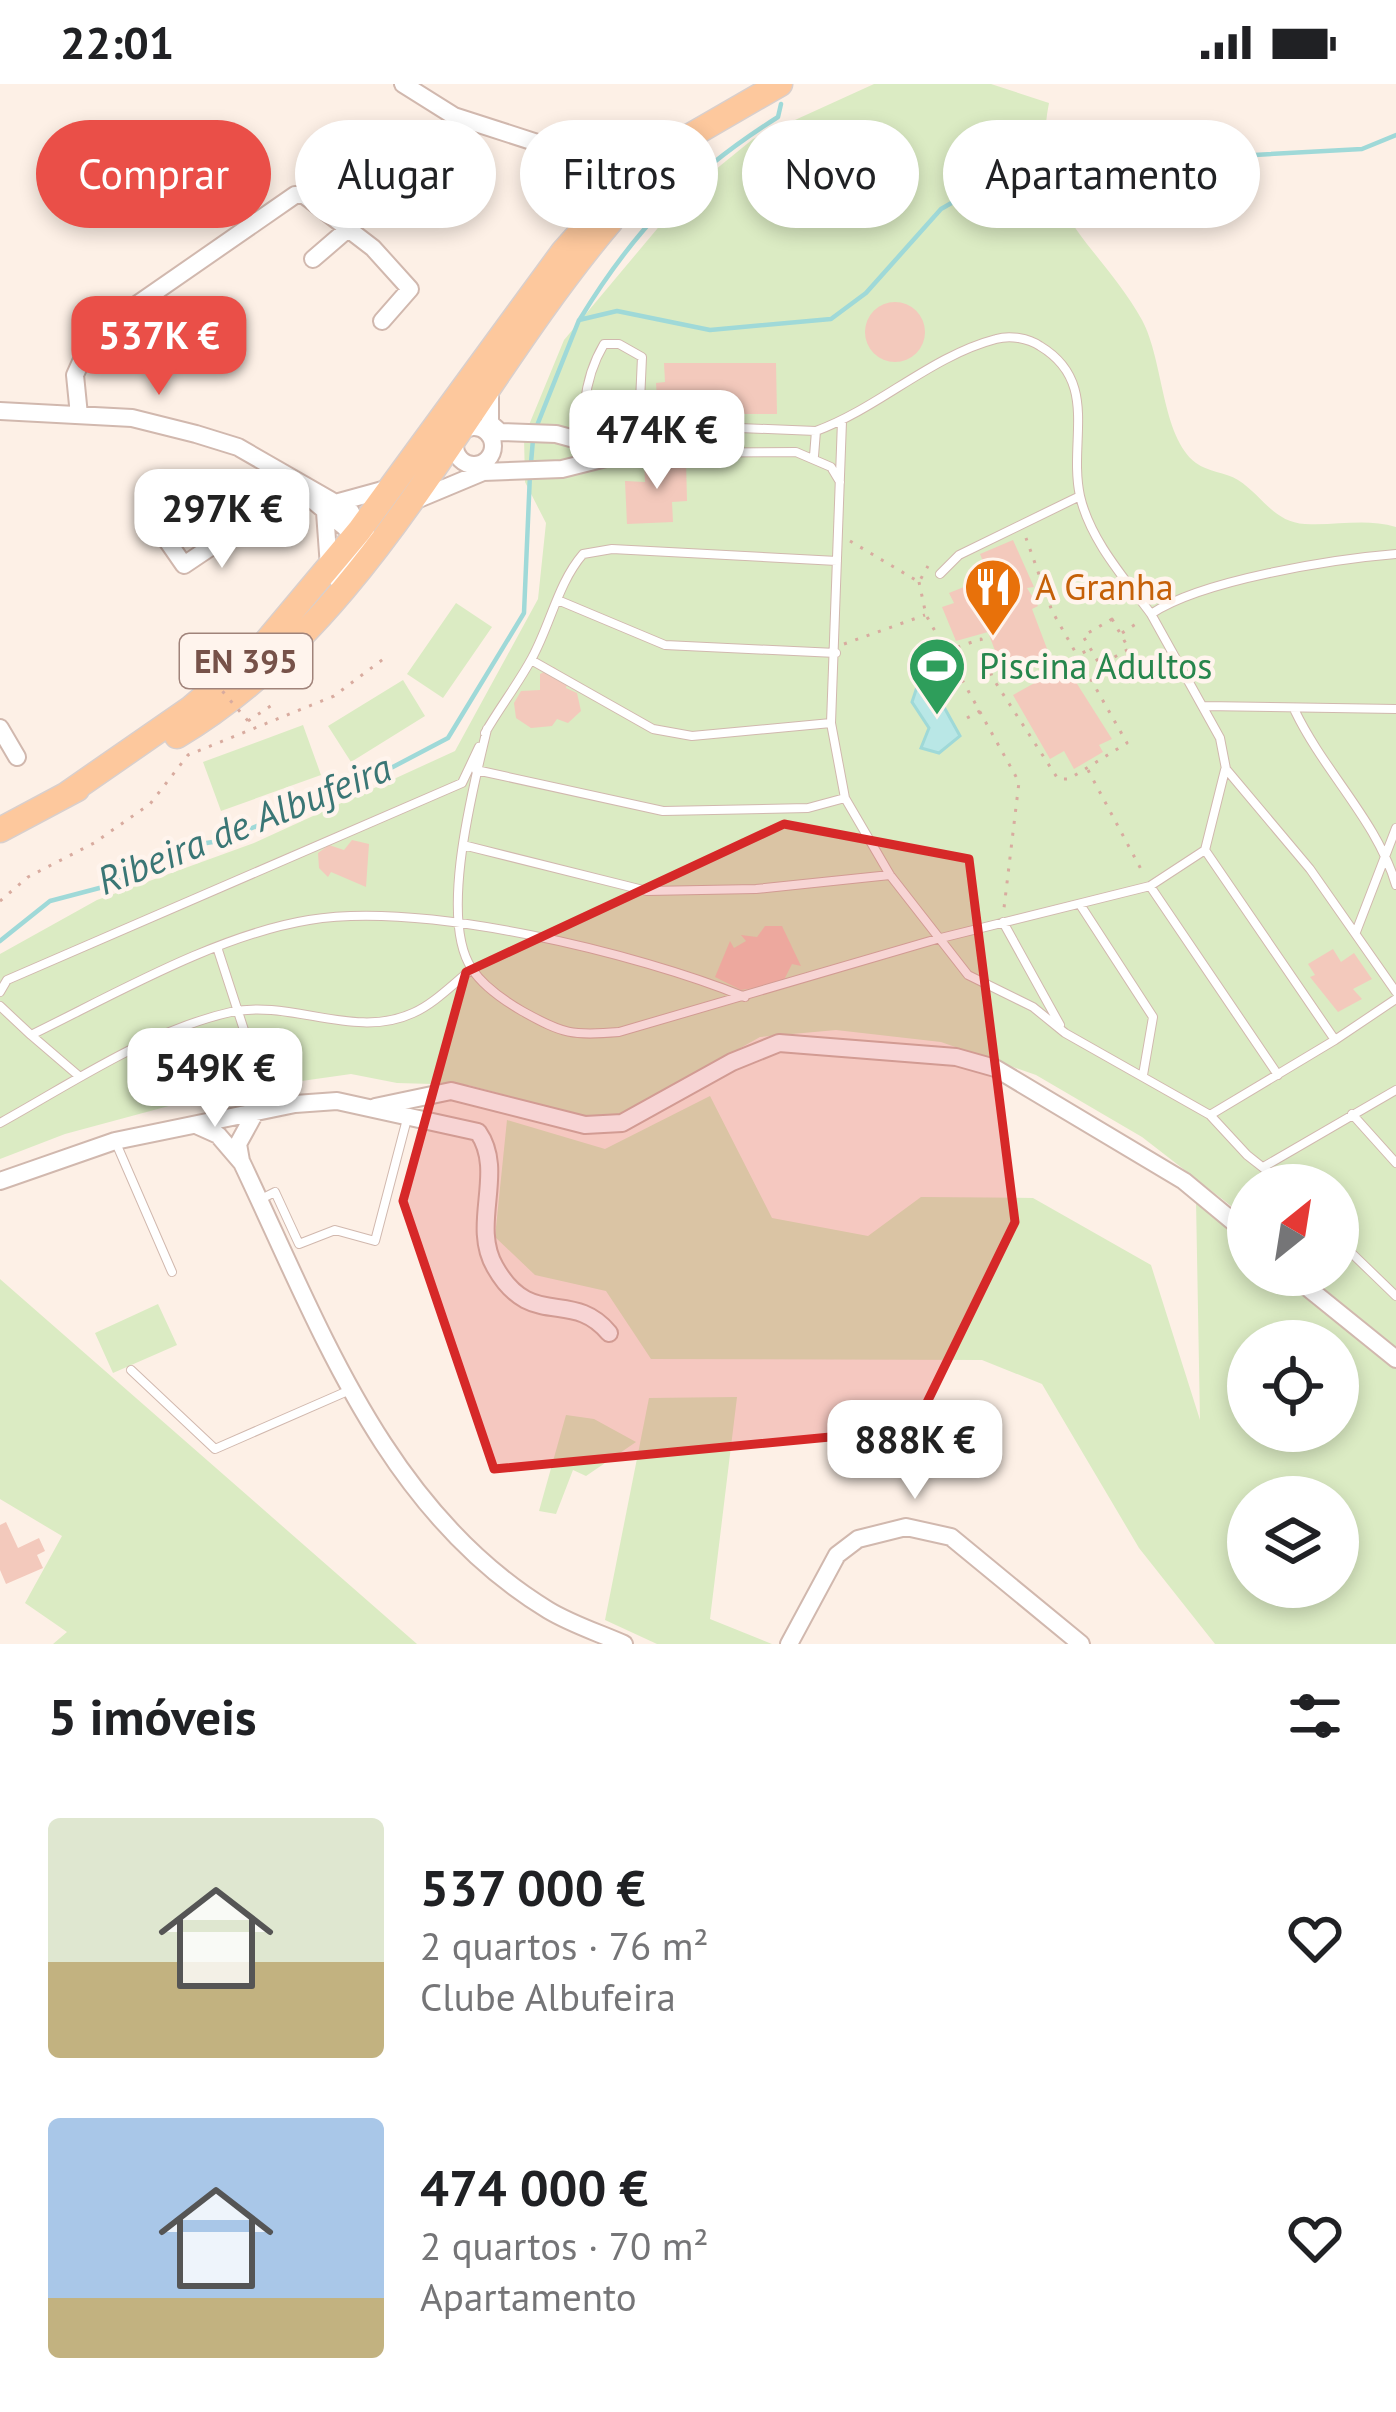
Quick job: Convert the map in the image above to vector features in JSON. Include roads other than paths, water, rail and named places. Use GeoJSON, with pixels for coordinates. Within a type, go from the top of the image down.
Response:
{"type":"FeatureCollection","features":[{"type":"Feature","properties":{"kind":"main road","name":"EN 395"},"geometry":{"type":"LineString","coordinates":[[718,120],[780,84]]}},
{"type":"Feature","properties":{"kind":"main road","name":"EN 395"},"geometry":{"type":"LineString","coordinates":[[67,794],[260,649],[358,531],[525,302],[593,228]]}},
{"type":"Feature","properties":{"kind":"main road","name":"EN 395"},"geometry":{"type":"LineString","coordinates":[[0,830],[199,723],[278,663],[319,620],[392,521],[467,435],[500,369],[591,230]]}},
{"type":"Feature","properties":{"kind":"street"},"geometry":{"type":"LineString","coordinates":[[403,84],[454,116],[520,140]]}},
{"type":"Feature","properties":{"kind":"street"},"geometry":{"type":"LineString","coordinates":[[79,415],[75,375],[93,335],[284,199],[295,197]]}},
{"type":"Feature","properties":{"kind":"street"},"geometry":{"type":"LineString","coordinates":[[313,259],[350,228],[410,289],[382,320]]}},
{"type":"Feature","properties":{"kind":"street"},"geometry":{"type":"LineString","coordinates":[[485,461],[472,465],[456,409],[515,325],[525,302]]}},
{"type":"Feature","properties":{"kind":"street"},"geometry":{"type":"LineString","coordinates":[[332,507],[389,489],[490,423],[487,408],[500,369]]}},
{"type":"Feature","properties":{"kind":"street"},"geometry":{"type":"LineString","coordinates":[[0,411],[132,418],[238,447],[332,507],[358,531],[374,532],[421,496],[485,461],[493,447],[467,435]]}},
{"type":"Feature","properties":{"kind":"street"},"geometry":{"type":"LineString","coordinates":[[467,435],[584,441],[626,453]]}},
{"type":"Feature","properties":{"kind":"street"},"geometry":{"type":"LineString","coordinates":[[461,478],[626,453]]}},
{"type":"Feature","properties":{"kind":"street"},"geometry":{"type":"LineString","coordinates":[[158,529],[184,565],[238,528],[290,480]]}},
{"type":"Feature","properties":{"kind":"street"},"geometry":{"type":"LineString","coordinates":[[329,567],[332,507]]}},
{"type":"Feature","properties":{"kind":"street"},"geometry":{"type":"LineString","coordinates":[[278,663],[350,562],[358,531]]}},
{"type":"Feature","properties":{"kind":"street"},"geometry":{"type":"LineString","coordinates":[[0,728],[17,758]]}},
{"type":"Feature","properties":{"kind":"street"},"geometry":{"type":"LineString","coordinates":[[375,1107],[451,1091],[585,1125],[622,1123],[732,1062],[779,1043],[956,1058],[995,1068],[1168,1171],[1227,1217]]}},
{"type":"Feature","properties":{"kind":"street"},"geometry":{"type":"LineString","coordinates":[[0,1181],[115,1141],[337,1101],[478,1132],[486,1144],[486,1249],[518,1297],[548,1311],[568,1308],[587,1313],[609,1333]]}},
{"type":"Feature","properties":{"kind":"street"},"geometry":{"type":"LineString","coordinates":[[255,1113],[238,1144],[242,1163],[350,1390],[398,1472],[504,1578],[549,1611],[624,1644]]}},
{"type":"Feature","properties":{"kind":"street"},"geometry":{"type":"LineString","coordinates":[[197,1125],[218,1135],[242,1163]]}},
{"type":"Feature","properties":{"kind":"street"},"geometry":{"type":"LineString","coordinates":[[1318,1296],[1396,1359]]}},
{"type":"Feature","properties":{"kind":"street"},"geometry":{"type":"LineString","coordinates":[[790,1644],[837,1555],[858,1539],[906,1527],[951,1537],[1076,1643]]}},
{"type":"Feature","properties":{"kind":"lane"},"geometry":{"type":"LineString","coordinates":[[452,403],[477,352],[527,284],[591,230]]}},
{"type":"Feature","properties":{"kind":"lane"},"geometry":{"type":"LineString","coordinates":[[487,730],[464,844],[460,925],[472,969],[504,1000],[568,1036],[619,1031],[937,939],[1150,886],[1205,850],[1226,769],[1220,738],[1151,614],[1106,553],[1080,496],[1081,433],[1074,377],[1057,356],[1029,340],[1001,337],[961,352],[842,421],[816,430],[639,424],[584,441]]}},
{"type":"Feature","properties":{"kind":"lane"},"geometry":{"type":"LineString","coordinates":[[596,461],[584,441],[591,375],[604,344],[619,344],[642,357],[639,424]]}},
{"type":"Feature","properties":{"kind":"lane"},"geometry":{"type":"LineString","coordinates":[[842,421],[831,723],[845,798],[890,875],[968,975],[1033,1006],[1065,1033],[1210,1115],[1262,1164]]}},
{"type":"Feature","properties":{"kind":"lane"},"geometry":{"type":"LineString","coordinates":[[814,456],[816,430]]}},
{"type":"Feature","properties":{"kind":"lane"},"geometry":{"type":"LineString","coordinates":[[626,453],[814,456],[831,467],[841,484]]}},
{"type":"Feature","properties":{"kind":"lane"},"geometry":{"type":"LineString","coordinates":[[940,574],[958,555],[1080,496]]}},
{"type":"Feature","properties":{"kind":"lane"},"geometry":{"type":"LineString","coordinates":[[462,783],[487,730],[531,660],[560,601],[564,576],[583,554],[612,549],[837,561]]}},
{"type":"Feature","properties":{"kind":"lane"},"geometry":{"type":"LineString","coordinates":[[1151,614],[1200,593],[1332,561],[1396,554]]}},
{"type":"Feature","properties":{"kind":"lane"},"geometry":{"type":"LineString","coordinates":[[560,601],[665,645],[836,650]]}},
{"type":"Feature","properties":{"kind":"lane"},"geometry":{"type":"LineString","coordinates":[[531,660],[653,729],[692,736],[831,723]]}},
{"type":"Feature","properties":{"kind":"lane"},"geometry":{"type":"LineString","coordinates":[[1204,706],[1396,709]]}},
{"type":"Feature","properties":{"kind":"lane"},"geometry":{"type":"LineString","coordinates":[[1295,711],[1319,761],[1387,854],[1396,885]]}},
{"type":"Feature","properties":{"kind":"lane"},"geometry":{"type":"LineString","coordinates":[[478,767],[663,811],[808,808],[845,798]]}},
{"type":"Feature","properties":{"kind":"lane"},"geometry":{"type":"LineString","coordinates":[[0,992],[7,980],[462,783],[478,767]]}},
{"type":"Feature","properties":{"kind":"lane"},"geometry":{"type":"LineString","coordinates":[[1210,1115],[1335,1040],[1396,996],[1355,933],[1226,769]]}},
{"type":"Feature","properties":{"kind":"lane"},"geometry":{"type":"LineString","coordinates":[[1355,933],[1396,828]]}},
{"type":"Feature","properties":{"kind":"lane"},"geometry":{"type":"LineString","coordinates":[[464,844],[647,891],[756,889],[890,875]]}},
{"type":"Feature","properties":{"kind":"lane"},"geometry":{"type":"LineString","coordinates":[[1205,850],[1335,1040]]}},
{"type":"Feature","properties":{"kind":"lane"},"geometry":{"type":"LineString","coordinates":[[1150,886],[1278,1075]]}},
{"type":"Feature","properties":{"kind":"lane"},"geometry":{"type":"LineString","coordinates":[[1081,906],[1153,1016],[1143,1075]]}},
{"type":"Feature","properties":{"kind":"lane"},"geometry":{"type":"LineString","coordinates":[[31,1035],[218,950],[306,920],[392,914],[656,967],[746,998]]}},
{"type":"Feature","properties":{"kind":"lane"},"geometry":{"type":"LineString","coordinates":[[1003,922],[1065,1033]]}},
{"type":"Feature","properties":{"kind":"lane"},"geometry":{"type":"LineString","coordinates":[[218,950],[257,1070]]}},
{"type":"Feature","properties":{"kind":"lane"},"geometry":{"type":"LineString","coordinates":[[0,1123],[165,1032],[236,1011],[362,1023],[391,1020],[416,1012],[472,969]]}},
{"type":"Feature","properties":{"kind":"lane"},"geometry":{"type":"LineString","coordinates":[[0,1006],[81,1078]]}},
{"type":"Feature","properties":{"kind":"lane"},"geometry":{"type":"LineString","coordinates":[[1268,1164],[1396,1090]]}},
{"type":"Feature","properties":{"kind":"lane"},"geometry":{"type":"LineString","coordinates":[[1352,1114],[1396,1163]]}},
{"type":"Feature","properties":{"kind":"lane"},"geometry":{"type":"LineString","coordinates":[[260,1200],[274,1192],[299,1244],[335,1230],[375,1241],[408,1116]]}},
{"type":"Feature","properties":{"kind":"lane"},"geometry":{"type":"LineString","coordinates":[[115,1141],[172,1272]]}},
{"type":"Feature","properties":{"kind":"lane"},"geometry":{"type":"LineString","coordinates":[[1359,1260],[1396,1296]]}},
{"type":"Feature","properties":{"kind":"lane"},"geometry":{"type":"LineString","coordinates":[[131,1370],[215,1449],[350,1390]]}},
{"type":"Feature","properties":{"kind":"water","name":"Piscina Adultos"},"geometry":{"type":"Polygon","coordinates":[[[929,680],[960,736],[939,753],[921,748],[929,728],[912,702],[917,687],[929,680]]]}},
{"type":"Feature","properties":{"kind":"waterway"},"geometry":{"type":"LineString","coordinates":[[580,319],[621,258],[666,206],[717,160],[778,117],[781,104]]}},
{"type":"Feature","properties":{"kind":"waterway","name":"Ribeira de Albufeira"},"geometry":{"type":"LineString","coordinates":[[536,428],[579,320],[617,311],[710,330],[831,319],[866,293],[941,209],[1021,163],[1041,170],[1060,168],[1089,141],[1115,139],[1215,164],[1236,156],[1362,149],[1396,135]]}},
{"type":"Feature","properties":{"kind":"waterway","name":"Ribeira de Albufeira"},"geometry":{"type":"LineString","coordinates":[[531,463],[533,439]]}},
{"type":"Feature","properties":{"kind":"waterway","name":"Ribeira de Albufeira"},"geometry":{"type":"LineString","coordinates":[[0,941],[50,901],[107,886],[194,845],[219,841],[351,789],[448,738],[524,613],[530,474]]}},
{"type":"Feature","properties":{"kind":"place","name":"A Granha"},"geometry":{"type":"Point","coordinates":[993,638]}},
{"type":"Feature","properties":{"kind":"place","name":"Piscina Adultos"},"geometry":{"type":"Point","coordinates":[937,717]}}]}
